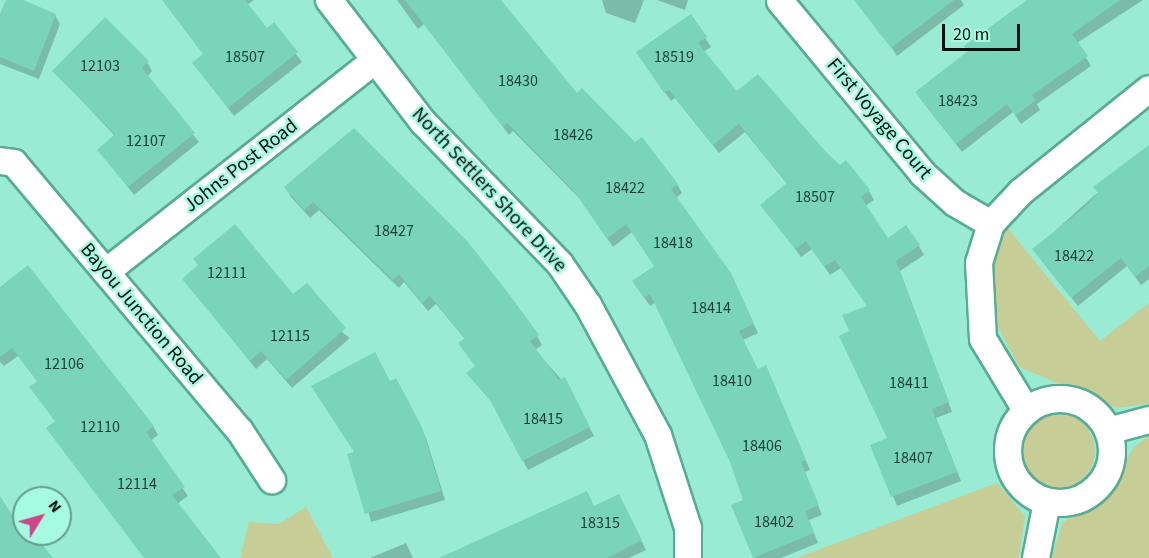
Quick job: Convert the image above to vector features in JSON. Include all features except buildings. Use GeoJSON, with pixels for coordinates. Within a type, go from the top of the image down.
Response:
{"type":"FeatureCollection","features":[{"type":"Feature","properties":{"kind":"street","name":"North Settlers Shore Drive"},"geometry":{"type":"LineString","coordinates":[[329,0],[375,60],[466,170],[560,264],[588,305],[658,435],[688,528],[688,558]]}},
{"type":"Feature","properties":{"kind":"street","name":"First Voyage Court"},"geometry":{"type":"LineString","coordinates":[[780,2],[923,174],[955,203],[991,224]]}},
{"type":"Feature","properties":{"kind":"street","name":"Johns Post Road"},"geometry":{"type":"LineString","coordinates":[[106,272],[375,60]]}},
{"type":"Feature","properties":{"kind":"street"},"geometry":{"type":"LineString","coordinates":[[1026,410],[983,339],[979,263],[991,224],[1021,192],[1149,89]]}},
{"type":"Feature","properties":{"kind":"street","name":"Bayou Junction Road"},"geometry":{"type":"LineString","coordinates":[[0,161],[14,163],[240,430],[272,480]]}},
{"type":"Feature","properties":{"kind":"street"},"geometry":{"type":"LineString","coordinates":[[1066,399],[1085,405],[1108,431],[1112,457],[1092,493],[1069,503],[1047,502],[1017,481],[1008,461],[1008,442],[1026,410],[1046,400],[1066,399]]}},
{"type":"Feature","properties":{"kind":"street"},"geometry":{"type":"LineString","coordinates":[[1108,431],[1149,420]]}},
{"type":"Feature","properties":{"kind":"street"},"geometry":{"type":"LineString","coordinates":[[1036,558],[1047,502]]}},
{"type":"Feature","properties":{"kind":"green space"},"geometry":{"type":"Polygon","coordinates":[[[1006,226],[1100,341],[1149,303],[1149,404],[1116,408],[1019,367],[992,316],[993,251],[1006,226]]]}},
{"type":"Feature","properties":{"kind":"green space"},"geometry":{"type":"Polygon","coordinates":[[[1058,414],[1072,417],[1084,425],[1092,437],[1095,451],[1092,465],[1084,477],[1072,485],[1058,488],[1044,485],[1032,477],[1024,465],[1021,451],[1024,437],[1032,425],[1044,417],[1058,414]]]}},
{"type":"Feature","properties":{"kind":"green space"},"geometry":{"type":"Polygon","coordinates":[[[1149,435],[1149,558],[1052,558],[1062,523],[1106,494],[1134,447],[1149,435]]]}},
{"type":"Feature","properties":{"kind":"green space"},"geometry":{"type":"Polygon","coordinates":[[[997,483],[1025,516],[1019,558],[796,558],[997,483]]]}},
{"type":"Feature","properties":{"kind":"green space"},"geometry":{"type":"Polygon","coordinates":[[[306,507],[333,558],[240,558],[249,522],[279,524],[306,507]]]}}]}
